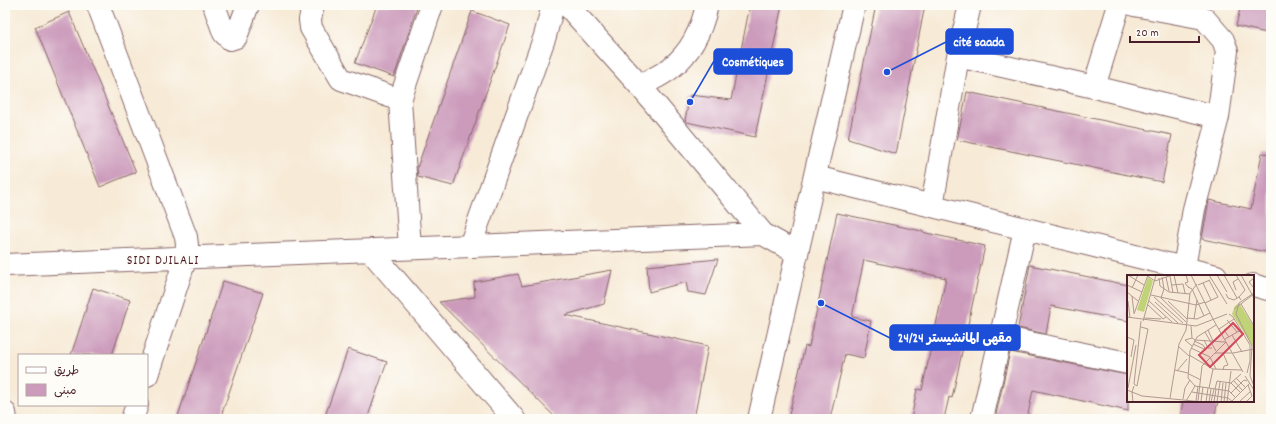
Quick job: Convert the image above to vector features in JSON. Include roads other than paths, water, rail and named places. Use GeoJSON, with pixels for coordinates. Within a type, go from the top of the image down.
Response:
{"type":"FeatureCollection","features":[{"type":"Feature","properties":{"kind":"street"},"geometry":{"type":"LineString","coordinates":[[98,5],[186,237],[186,257],[148,371]]}},
{"type":"Feature","properties":{"kind":"street"},"geometry":{"type":"LineString","coordinates":[[214,5],[224,33],[230,39],[236,37],[248,5]]}},
{"type":"Feature","properties":{"kind":"street"},"geometry":{"type":"LineString","coordinates":[[313,5],[310,20],[311,28],[341,79],[400,100]]}},
{"type":"Feature","properties":{"kind":"street"},"geometry":{"type":"LineString","coordinates":[[410,248],[400,100],[432,5]]}},
{"type":"Feature","properties":{"kind":"street"},"geometry":{"type":"LineString","coordinates":[[470,246],[545,36],[553,5]]}},
{"type":"Feature","properties":{"kind":"street"},"geometry":{"type":"LineString","coordinates":[[566,5],[640,86],[763,234],[797,253]]}},
{"type":"Feature","properties":{"kind":"street"},"geometry":{"type":"LineString","coordinates":[[640,86],[672,68],[685,55],[704,20],[707,5]]}},
{"type":"Feature","properties":{"kind":"street"},"geometry":{"type":"LineString","coordinates":[[760,419],[854,5]]}},
{"type":"Feature","properties":{"kind":"street"},"geometry":{"type":"LineString","coordinates":[[932,206],[958,56],[970,5]]}},
{"type":"Feature","properties":{"kind":"street"},"geometry":{"type":"LineString","coordinates":[[1094,86],[1119,5]]}},
{"type":"Feature","properties":{"kind":"street"},"geometry":{"type":"LineString","coordinates":[[1134,5],[1205,12],[1227,51],[1218,117],[1194,209],[1184,268]]}},
{"type":"Feature","properties":{"kind":"street"},"geometry":{"type":"LineString","coordinates":[[958,56],[1094,86],[1218,117]]}},
{"type":"Feature","properties":{"kind":"street"},"geometry":{"type":"LineString","coordinates":[[815,177],[1212,275]]}},
{"type":"Feature","properties":{"kind":"street"},"geometry":{"type":"LineString","coordinates":[[982,419],[1025,229]]}},
{"type":"Feature","properties":{"kind":"street"},"geometry":{"type":"LineString","coordinates":[[5,265],[763,234]]}},
{"type":"Feature","properties":{"kind":"street"},"geometry":{"type":"LineString","coordinates":[[370,250],[510,417]]}},
{"type":"Feature","properties":{"kind":"street"},"geometry":{"type":"LineString","coordinates":[[1254,285],[1271,290]]}},
{"type":"Feature","properties":{"kind":"street"},"geometry":{"type":"LineString","coordinates":[[1000,337],[1127,363]]}},
{"type":"Feature","properties":{"kind":"street"},"geometry":{"type":"LineString","coordinates":[[132,419],[137,406]]}},
{"type":"Feature","properties":{"kind":"street"},"geometry":{"type":"LineString","coordinates":[[5,413],[6,419]]}},
{"type":"Feature","properties":{"kind":"place","name":"cité saada"},"geometry":{"type":"Point","coordinates":[887,72]}},
{"type":"Feature","properties":{"kind":"place","name":"Cosmétiques"},"geometry":{"type":"Point","coordinates":[690,102]}},
{"type":"Feature","properties":{"kind":"place","name":"مقهى المانشيستر 24/24"},"geometry":{"type":"Point","coordinates":[821,303]}},
{"type":"Feature","properties":{"kind":"district","name":"SIDI DJILALI"},"geometry":{"type":"Point","coordinates":[163,259]}}]}
